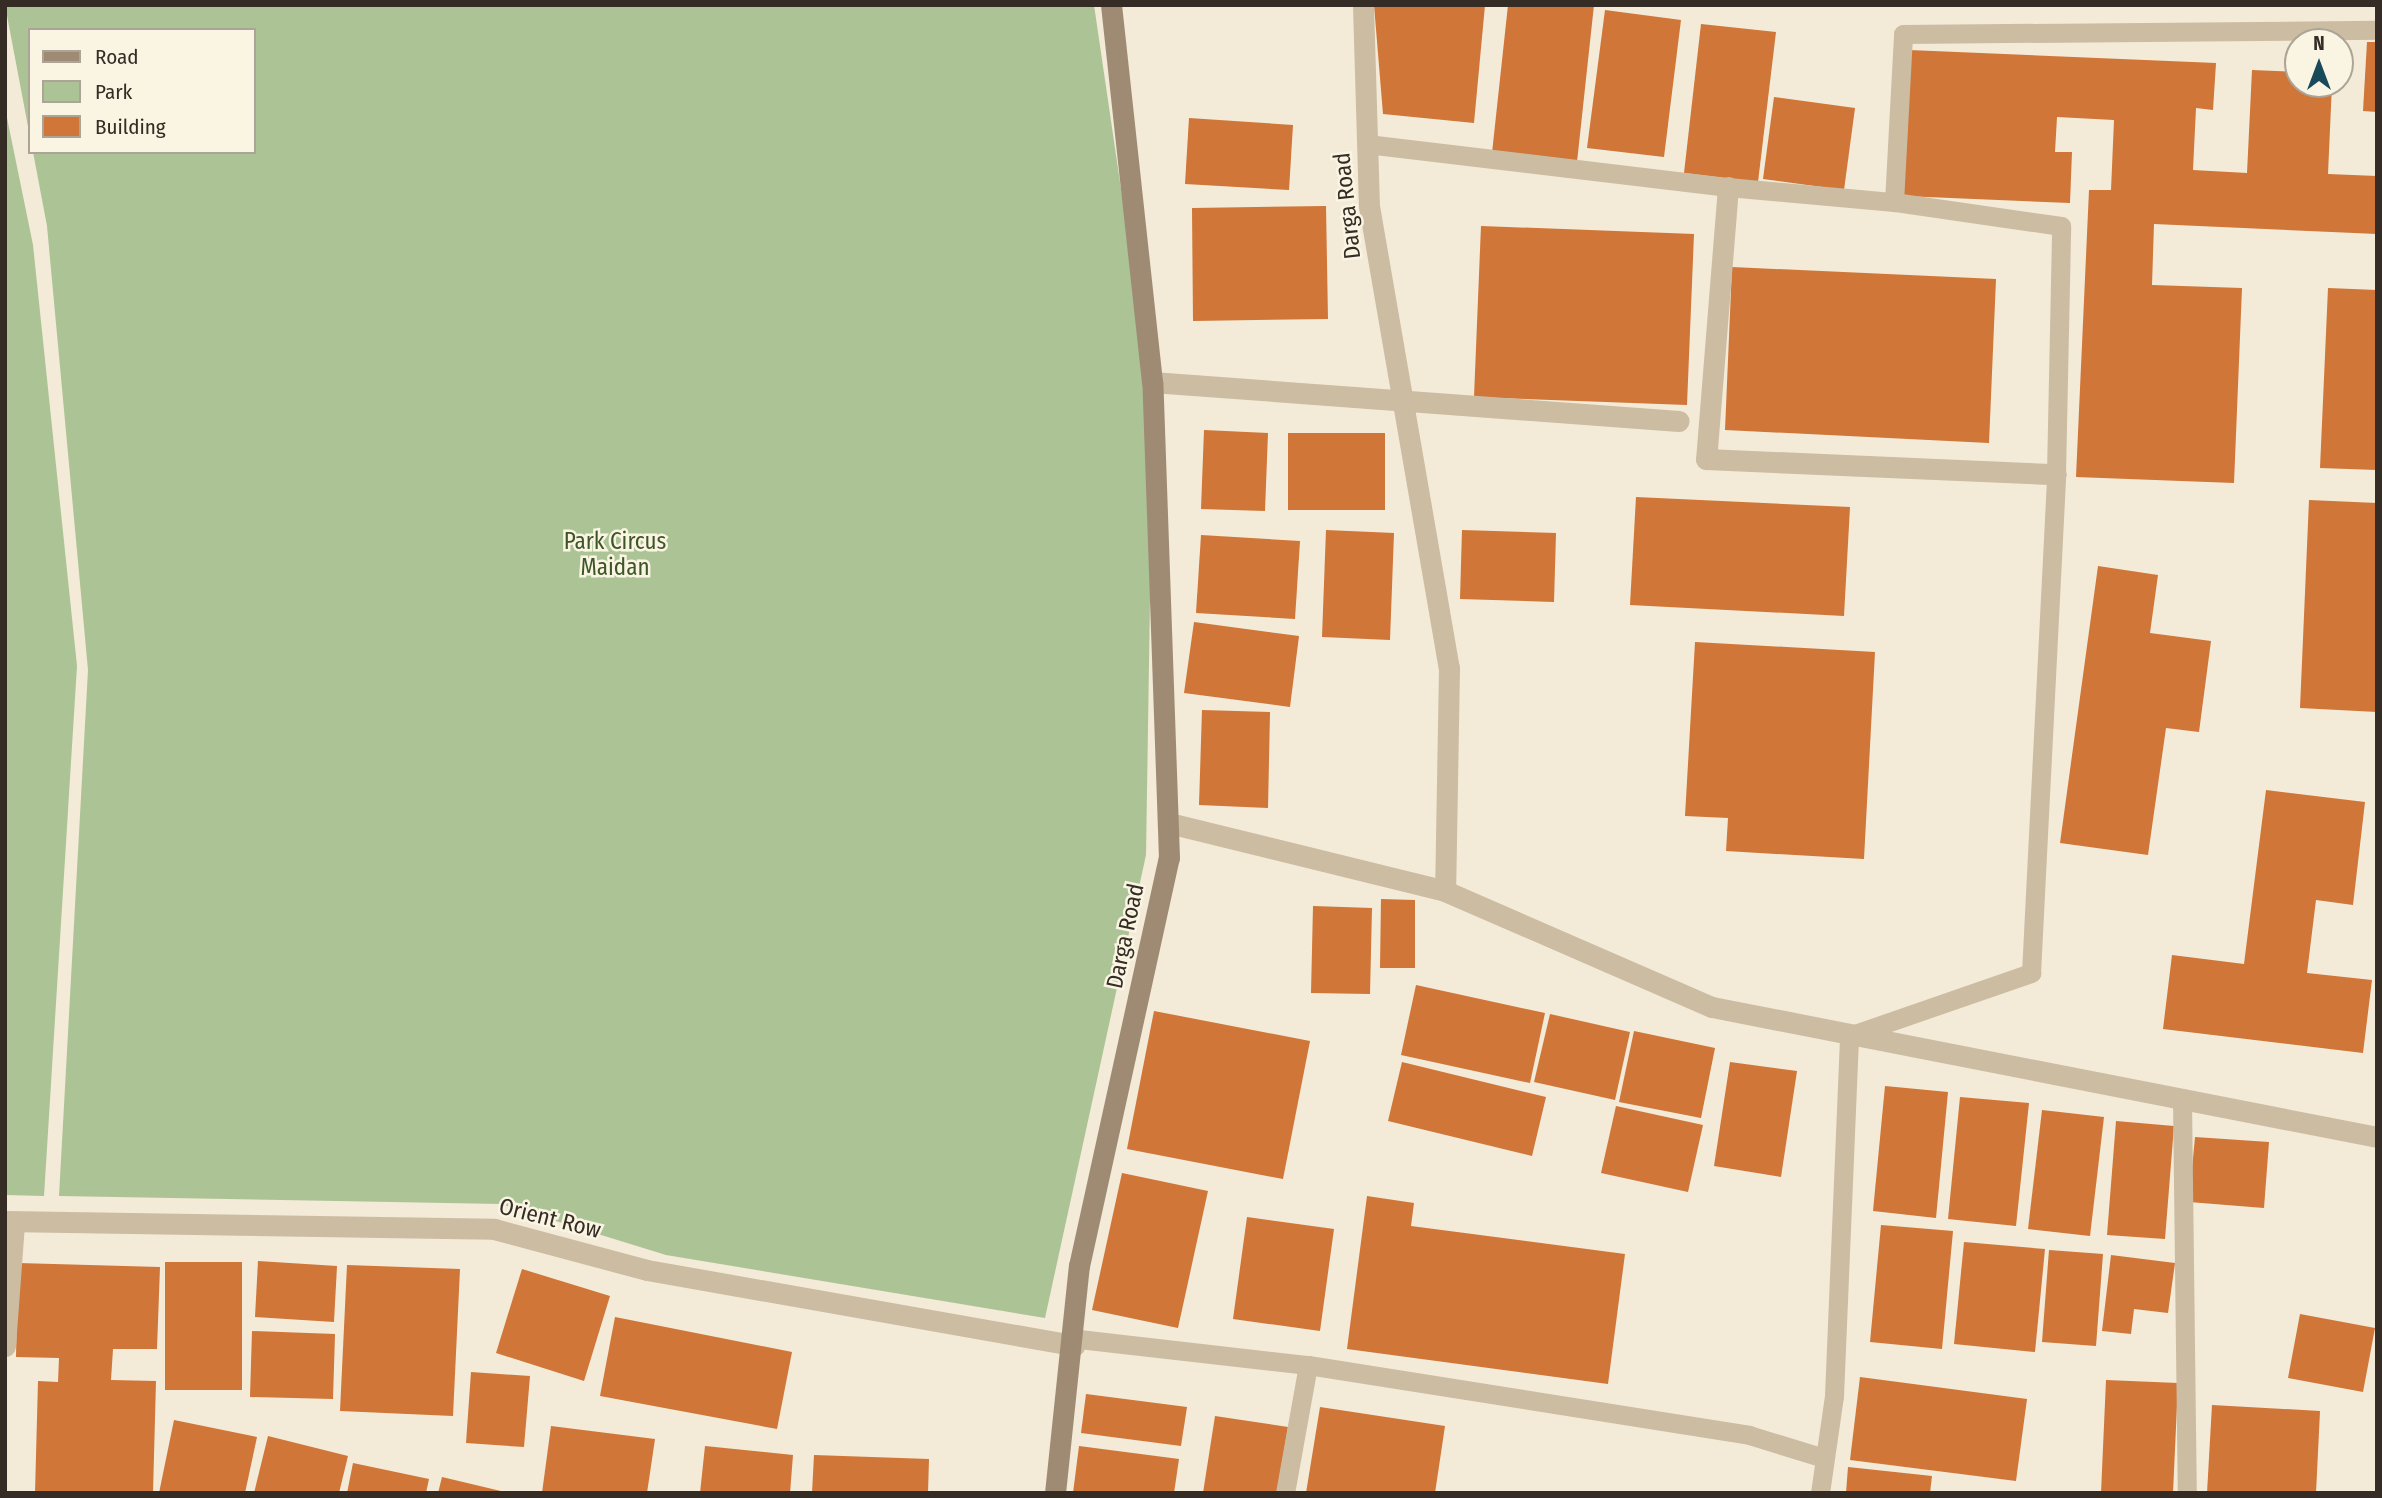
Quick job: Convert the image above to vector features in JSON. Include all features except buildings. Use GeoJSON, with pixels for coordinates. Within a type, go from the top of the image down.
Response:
{"type":"FeatureCollection","features":[{"type":"Feature","properties":{"kind":"main road","name":"Darga Road"},"geometry":{"type":"LineString","coordinates":[[1055,1493],[1079,1266],[1169,858],[1152,382],[1111,5]]}},
{"type":"Feature","properties":{"kind":"street","name":"Darga Road"},"geometry":{"type":"LineString","coordinates":[[1363,5],[1369,206],[1449,668],[1445,891]]}},
{"type":"Feature","properties":{"kind":"street"},"geometry":{"type":"LineString","coordinates":[[1728,187],[1706,459],[2056,474]]}},
{"type":"Feature","properties":{"kind":"street"},"geometry":{"type":"LineString","coordinates":[[1152,382],[1679,421]]}},
{"type":"Feature","properties":{"kind":"street"},"geometry":{"type":"LineString","coordinates":[[1169,823],[1445,891],[1712,1007],[1849,1036],[2377,1137]]}},
{"type":"Feature","properties":{"kind":"street"},"geometry":{"type":"LineString","coordinates":[[5,1346],[10,1221]]}},
{"type":"Feature","properties":{"kind":"street","name":"Orient Row"},"geometry":{"type":"LineString","coordinates":[[10,1221],[494,1229],[647,1270],[1072,1341]]}},
{"type":"Feature","properties":{"kind":"lane"},"geometry":{"type":"LineString","coordinates":[[1894,202],[1903,34],[2377,30]]}},
{"type":"Feature","properties":{"kind":"lane"},"geometry":{"type":"LineString","coordinates":[[1367,144],[1728,187],[1894,202],[2062,226],[2056,474],[2031,973],[1849,1036],[1834,1396],[1820,1493]]}},
{"type":"Feature","properties":{"kind":"lane"},"geometry":{"type":"LineString","coordinates":[[2182,1101],[2187,1493]]}},
{"type":"Feature","properties":{"kind":"lane"},"geometry":{"type":"LineString","coordinates":[[1072,1341],[1308,1365],[1749,1435],[1824,1458]]}},
{"type":"Feature","properties":{"kind":"lane"},"geometry":{"type":"LineString","coordinates":[[1285,1493],[1308,1365]]}},
{"type":"Feature","properties":{"kind":"green space","name":"Park Circus Maidan"},"geometry":{"type":"Polygon","coordinates":[[[5,5],[1094,5],[1153,407],[1146,855],[1045,1318],[666,1255],[501,1204],[59,1196],[88,670],[47,226],[33,154],[256,154],[256,28],[28,28],[28,126],[5,5]]]}},
{"type":"Feature","properties":{"kind":"green space"},"geometry":{"type":"Polygon","coordinates":[[[5,108],[33,245],[77,666],[44,1196],[5,1195],[5,108]]]}}]}
